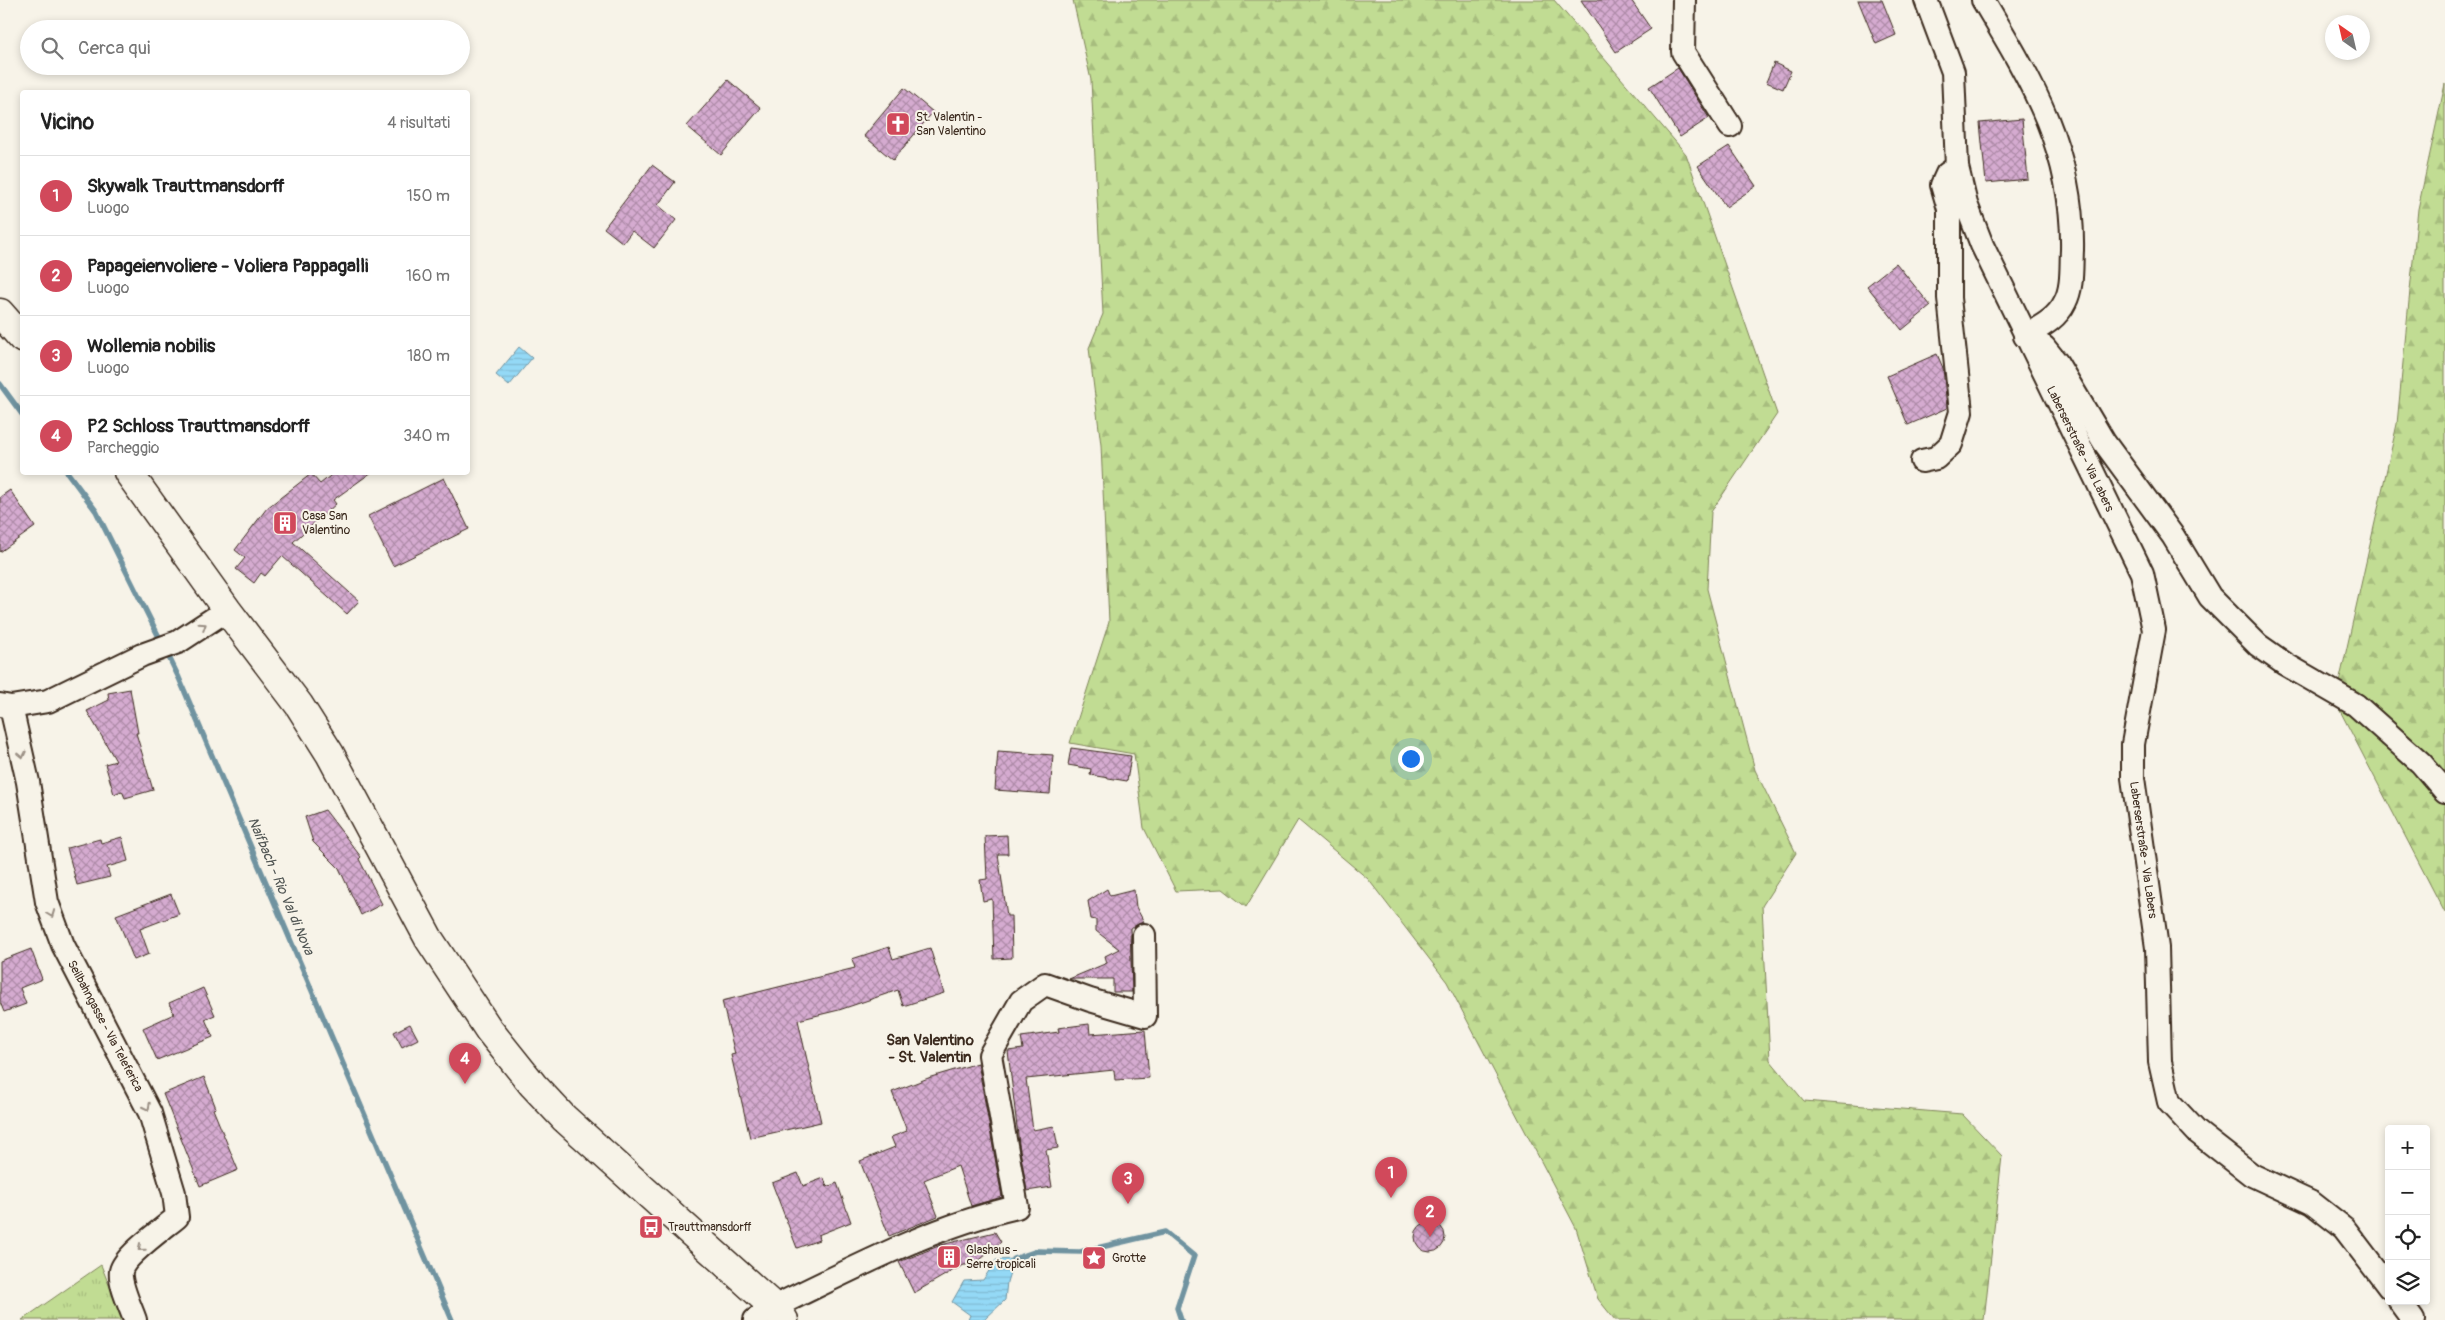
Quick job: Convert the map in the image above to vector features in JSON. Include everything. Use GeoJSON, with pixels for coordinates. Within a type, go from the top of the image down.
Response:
{"type":"FeatureCollection","features":[{"type":"Feature","properties":{"kind":"main road"},"geometry":{"type":"LineString","coordinates":[[0,313],[20,336]]}},
{"type":"Feature","properties":{"kind":"main road"},"geometry":{"type":"LineString","coordinates":[[130,475],[299,706],[325,746],[429,939],[489,1030],[533,1085],[564,1118],[771,1316]]}},
{"type":"Feature","properties":{"kind":"street"},"geometry":{"type":"LineString","coordinates":[[1684,0],[1683,52],[1730,126]]}},
{"type":"Feature","properties":{"kind":"street","name":"Laberserstraße - Via Labers"},"geometry":{"type":"LineString","coordinates":[[1926,0],[1953,72],[1954,146],[1957,168],[1966,204],[1982,245],[2025,336],[2142,573],[2154,630],[2133,744],[2133,778],[2157,948],[2160,1062],[2169,1102],[2197,1132],[2252,1175],[2312,1203],[2344,1228],[2385,1282]]}},
{"type":"Feature","properties":{"kind":"street"},"geometry":{"type":"LineString","coordinates":[[1983,0],[2014,52],[2046,113],[2068,187],[2072,222],[2072,256],[2070,284],[2065,302],[2052,320],[2025,336],[2044,347],[2057,363],[2123,471],[2158,515],[2206,591],[2222,610],[2265,650],[2356,705],[2421,763],[2445,791]]}},
{"type":"Feature","properties":{"kind":"street"},"geometry":{"type":"LineString","coordinates":[[1922,461],[1936,458],[1951,444],[1961,412],[1949,298],[1949,209],[1942,185],[1947,174],[1957,168]]}},
{"type":"Feature","properties":{"kind":"street"},"geometry":{"type":"LineString","coordinates":[[6,706],[48,701],[142,655],[178,642],[227,610]]}},
{"type":"Feature","properties":{"kind":"street","name":"Seilbahngasse - Via Teleferica"},"geometry":{"type":"LineString","coordinates":[[6,706],[28,782],[47,902],[63,945],[150,1113],[174,1193],[177,1217],[128,1259],[121,1272],[124,1290],[135,1320]]}},
{"type":"Feature","properties":{"kind":"street"},"geometry":{"type":"LineString","coordinates":[[771,1316],[903,1244],[989,1213],[1017,1207],[990,1055],[1021,1001],[1045,984],[1090,1000],[1145,1016],[1144,935]]}},
{"type":"Feature","properties":{"kind":"street"},"geometry":{"type":"LineString","coordinates":[[2402,1305],[2414,1320]]}},
{"type":"Feature","properties":{"kind":"green space"},"geometry":{"type":"Polygon","coordinates":[[[1073,0],[1554,0],[1686,154],[1777,414],[1711,512],[1707,589],[1755,770],[1796,853],[1762,906],[1770,1060],[1804,1101],[1962,1114],[2002,1156],[1984,1320],[1615,1320],[1598,1299],[1576,1228],[1447,982],[1368,879],[1298,820],[1246,907],[1223,889],[1176,891],[1144,828],[1134,754],[1070,743],[1109,622],[1101,445],[1089,348],[1103,314],[1091,80],[1073,0]]]}},
{"type":"Feature","properties":{"kind":"green space"},"geometry":{"type":"Polygon","coordinates":[[[2445,84],[2445,913],[2335,701],[2397,424],[2418,209],[2445,84]]]}},
{"type":"Feature","properties":{"kind":"green space"},"geometry":{"type":"Polygon","coordinates":[[[101,1265],[123,1320],[22,1320],[101,1265]]]}},
{"type":"Feature","properties":{"kind":"water"},"geometry":{"type":"Polygon","coordinates":[[[519,347],[532,358],[509,386],[496,375],[519,347]]]}},
{"type":"Feature","properties":{"kind":"water"},"geometry":{"type":"Polygon","coordinates":[[[1014,1259],[1007,1282],[1005,1300],[984,1320],[968,1320],[970,1315],[952,1302],[964,1281],[983,1280],[996,1260],[1014,1259]]]}},
{"type":"Feature","properties":{"kind":"building"},"geometry":{"type":"Polygon","coordinates":[[[1581,0],[1631,0],[1651,29],[1616,52],[1581,0]]]}},
{"type":"Feature","properties":{"kind":"building"},"geometry":{"type":"Polygon","coordinates":[[[1858,0],[1882,0],[1896,35],[1876,44],[1858,0]]]}},
{"type":"Feature","properties":{"kind":"building"},"geometry":{"type":"Polygon","coordinates":[[[1774,63],[1791,71],[1783,89],[1766,82],[1774,63]]]}},
{"type":"Feature","properties":{"kind":"building"},"geometry":{"type":"Polygon","coordinates":[[[1678,68],[1709,118],[1680,137],[1649,87],[1678,68]]]}},
{"type":"Feature","properties":{"kind":"building"},"geometry":{"type":"Polygon","coordinates":[[[728,80],[761,108],[721,155],[687,126],[728,80]]]}},
{"type":"Feature","properties":{"kind":"building","name":"St. Valentin - San Valentino"},"geometry":{"type":"Polygon","coordinates":[[[904,88],[933,112],[893,160],[864,136],[904,88]]]}},
{"type":"Feature","properties":{"kind":"building"},"geometry":{"type":"Polygon","coordinates":[[[2022,119],[2028,179],[1986,183],[1980,123],[2022,119]]]}},
{"type":"Feature","properties":{"kind":"building"},"geometry":{"type":"Polygon","coordinates":[[[1729,146],[1756,186],[1726,207],[1698,166],[1729,146]]]}},
{"type":"Feature","properties":{"kind":"building"},"geometry":{"type":"Polygon","coordinates":[[[652,165],[675,182],[658,205],[676,220],[654,248],[632,231],[623,243],[604,228],[652,165]]]}},
{"type":"Feature","properties":{"kind":"building"},"geometry":{"type":"Polygon","coordinates":[[[1896,263],[1931,306],[1902,330],[1867,286],[1896,263]]]}},
{"type":"Feature","properties":{"kind":"building"},"geometry":{"type":"Polygon","coordinates":[[[1937,354],[1943,368],[1947,408],[1908,425],[1887,376],[1937,354]]]}},
{"type":"Feature","properties":{"kind":"building","name":"Casa San Valentino"},"geometry":{"type":"Polygon","coordinates":[[[310,475],[320,484],[331,475],[368,475],[333,500],[336,504],[293,542],[359,601],[347,614],[282,556],[265,576],[261,573],[254,583],[236,569],[245,558],[235,550],[267,508],[310,475]]]}},
{"type":"Feature","properties":{"kind":"building"},"geometry":{"type":"Polygon","coordinates":[[[444,478],[469,529],[393,566],[368,516],[444,478]]]}},
{"type":"Feature","properties":{"kind":"building"},"geometry":{"type":"Polygon","coordinates":[[[10,490],[35,527],[0,552],[0,497],[10,490]]]}},
{"type":"Feature","properties":{"kind":"building"},"geometry":{"type":"Polygon","coordinates":[[[130,689],[138,733],[136,733],[153,790],[125,798],[122,791],[114,794],[105,764],[116,761],[87,711],[109,700],[108,693],[130,689]]]}},
{"type":"Feature","properties":{"kind":"building"},"geometry":{"type":"Polygon","coordinates":[[[1071,748],[1131,756],[1127,781],[1090,775],[1091,769],[1068,765],[1071,748]]]}},
{"type":"Feature","properties":{"kind":"building"},"geometry":{"type":"Polygon","coordinates":[[[998,751],[1053,755],[1050,794],[995,790],[998,751]]]}},
{"type":"Feature","properties":{"kind":"building"},"geometry":{"type":"Polygon","coordinates":[[[325,810],[361,857],[359,859],[382,904],[361,915],[339,868],[313,842],[305,817],[325,810]]]}},
{"type":"Feature","properties":{"kind":"building"},"geometry":{"type":"Polygon","coordinates":[[[1007,835],[1008,854],[998,854],[1007,916],[1011,916],[1012,958],[994,959],[992,899],[983,901],[980,880],[987,879],[985,836],[1007,835]]]}},
{"type":"Feature","properties":{"kind":"building"},"geometry":{"type":"Polygon","coordinates":[[[122,837],[128,861],[107,867],[110,877],[77,885],[67,848],[100,839],[101,843],[122,837]]]}},
{"type":"Feature","properties":{"kind":"building"},"geometry":{"type":"Polygon","coordinates":[[[1107,889],[1110,896],[1134,890],[1136,907],[1144,922],[1130,928],[1132,992],[1113,992],[1113,979],[1069,979],[1107,963],[1105,956],[1119,949],[1096,931],[1096,920],[1091,919],[1088,901],[1107,889]]]}},
{"type":"Feature","properties":{"kind":"building"},"geometry":{"type":"Polygon","coordinates":[[[171,894],[179,914],[140,929],[149,954],[134,960],[116,915],[171,894]]]}},
{"type":"Feature","properties":{"kind":"building"},"geometry":{"type":"Polygon","coordinates":[[[889,947],[893,959],[930,948],[944,993],[903,1006],[898,990],[839,1010],[798,1020],[821,1122],[750,1138],[731,1055],[735,1054],[722,1001],[855,968],[852,959],[889,947]]]}},
{"type":"Feature","properties":{"kind":"building"},"geometry":{"type":"Polygon","coordinates":[[[31,949],[42,979],[20,988],[26,1004],[4,1012],[0,1002],[0,961],[31,949]]]}},
{"type":"Feature","properties":{"kind":"building"},"geometry":{"type":"Polygon","coordinates":[[[203,988],[215,1015],[205,1019],[213,1037],[157,1060],[143,1028],[174,1014],[169,1003],[203,988]]]}},
{"type":"Feature","properties":{"kind":"building"},"geometry":{"type":"Polygon","coordinates":[[[410,1024],[418,1039],[402,1047],[394,1032],[410,1024]]]}},
{"type":"Feature","properties":{"kind":"building"},"geometry":{"type":"Polygon","coordinates":[[[1089,1024],[1090,1034],[1145,1030],[1149,1078],[1115,1080],[1114,1070],[1026,1079],[1033,1130],[1054,1126],[1058,1148],[1046,1150],[1052,1187],[1027,1191],[1019,1144],[1008,1051],[1023,1049],[1021,1037],[1059,1032],[1058,1028],[1089,1024]]]}},
{"type":"Feature","properties":{"kind":"building"},"geometry":{"type":"Polygon","coordinates":[[[978,1063],[1002,1197],[971,1206],[958,1166],[924,1180],[938,1216],[889,1236],[860,1161],[895,1147],[891,1137],[907,1131],[892,1092],[931,1077],[978,1063]]]}},
{"type":"Feature","properties":{"kind":"building"},"geometry":{"type":"Polygon","coordinates":[[[204,1077],[216,1108],[213,1109],[238,1170],[200,1186],[163,1094],[204,1077]]]}},
{"type":"Feature","properties":{"kind":"building"},"geometry":{"type":"Polygon","coordinates":[[[798,1173],[803,1186],[824,1178],[827,1187],[837,1183],[851,1222],[818,1235],[819,1240],[797,1248],[772,1183],[798,1173]]]}},
{"type":"Feature","properties":{"kind":"building"},"geometry":{"type":"Polygon","coordinates":[[[1430,1222],[1441,1226],[1445,1237],[1441,1248],[1430,1252],[1419,1248],[1415,1237],[1419,1226],[1430,1222]]]}},
{"type":"Feature","properties":{"kind":"building","name":"Glashaus - Serre tropicali"},"geometry":{"type":"Polygon","coordinates":[[[995,1232],[1001,1242],[974,1265],[964,1265],[914,1293],[899,1262],[941,1245],[995,1232]]]}},
{"type":"Feature","properties":{"kind":"waterway","name":"Naifbach - Rio Val di Nova"},"geometry":{"type":"LineString","coordinates":[[0,384],[20,411]]}},
{"type":"Feature","properties":{"kind":"waterway","name":"Naifbach - Rio Val di Nova"},"geometry":{"type":"LineString","coordinates":[[69,475],[96,511],[162,643]]}},
{"type":"Feature","properties":{"kind":"waterway","name":"Naifbach - Rio Val di Nova"},"geometry":{"type":"LineString","coordinates":[[166,651],[452,1320]]}},
{"type":"Feature","properties":{"kind":"waterway"},"geometry":{"type":"LineString","coordinates":[[1014,1259],[1037,1251],[1080,1252],[1165,1232],[1194,1256],[1177,1308],[1181,1320]]}},
{"type":"Feature","properties":{"kind":"place","name":"St. Valentin - San Valentino"},"geometry":{"type":"Point","coordinates":[898,124]}},
{"type":"Feature","properties":{"kind":"place","name":"Casa San Valentino"},"geometry":{"type":"Point","coordinates":[285,523]}},
{"type":"Feature","properties":{"kind":"place","name":"P2 Schloss Trauttmansdorff"},"geometry":{"type":"Point","coordinates":[465,1084]}},
{"type":"Feature","properties":{"kind":"place","name":"Skywalk Trauttmansdorff"},"geometry":{"type":"Point","coordinates":[1391,1198]}},
{"type":"Feature","properties":{"kind":"place","name":"Wollemia nobilis"},"geometry":{"type":"Point","coordinates":[1128,1204]}},
{"type":"Feature","properties":{"kind":"place","name":"Trauttmansdorff"},"geometry":{"type":"Point","coordinates":[651,1227]}},
{"type":"Feature","properties":{"kind":"place","name":"Papageienvoliere - Voliera Pappagalli"},"geometry":{"type":"Point","coordinates":[1430,1237]}},
{"type":"Feature","properties":{"kind":"place","name":"Glashaus - Serre tropicali"},"geometry":{"type":"Point","coordinates":[949,1257]}},
{"type":"Feature","properties":{"kind":"place","name":"Grotte"},"geometry":{"type":"Point","coordinates":[1094,1258]}},
{"type":"Feature","properties":{"kind":"district","name":"San Valentino - St. Valentin"},"geometry":{"type":"Point","coordinates":[930,1048]}}]}
